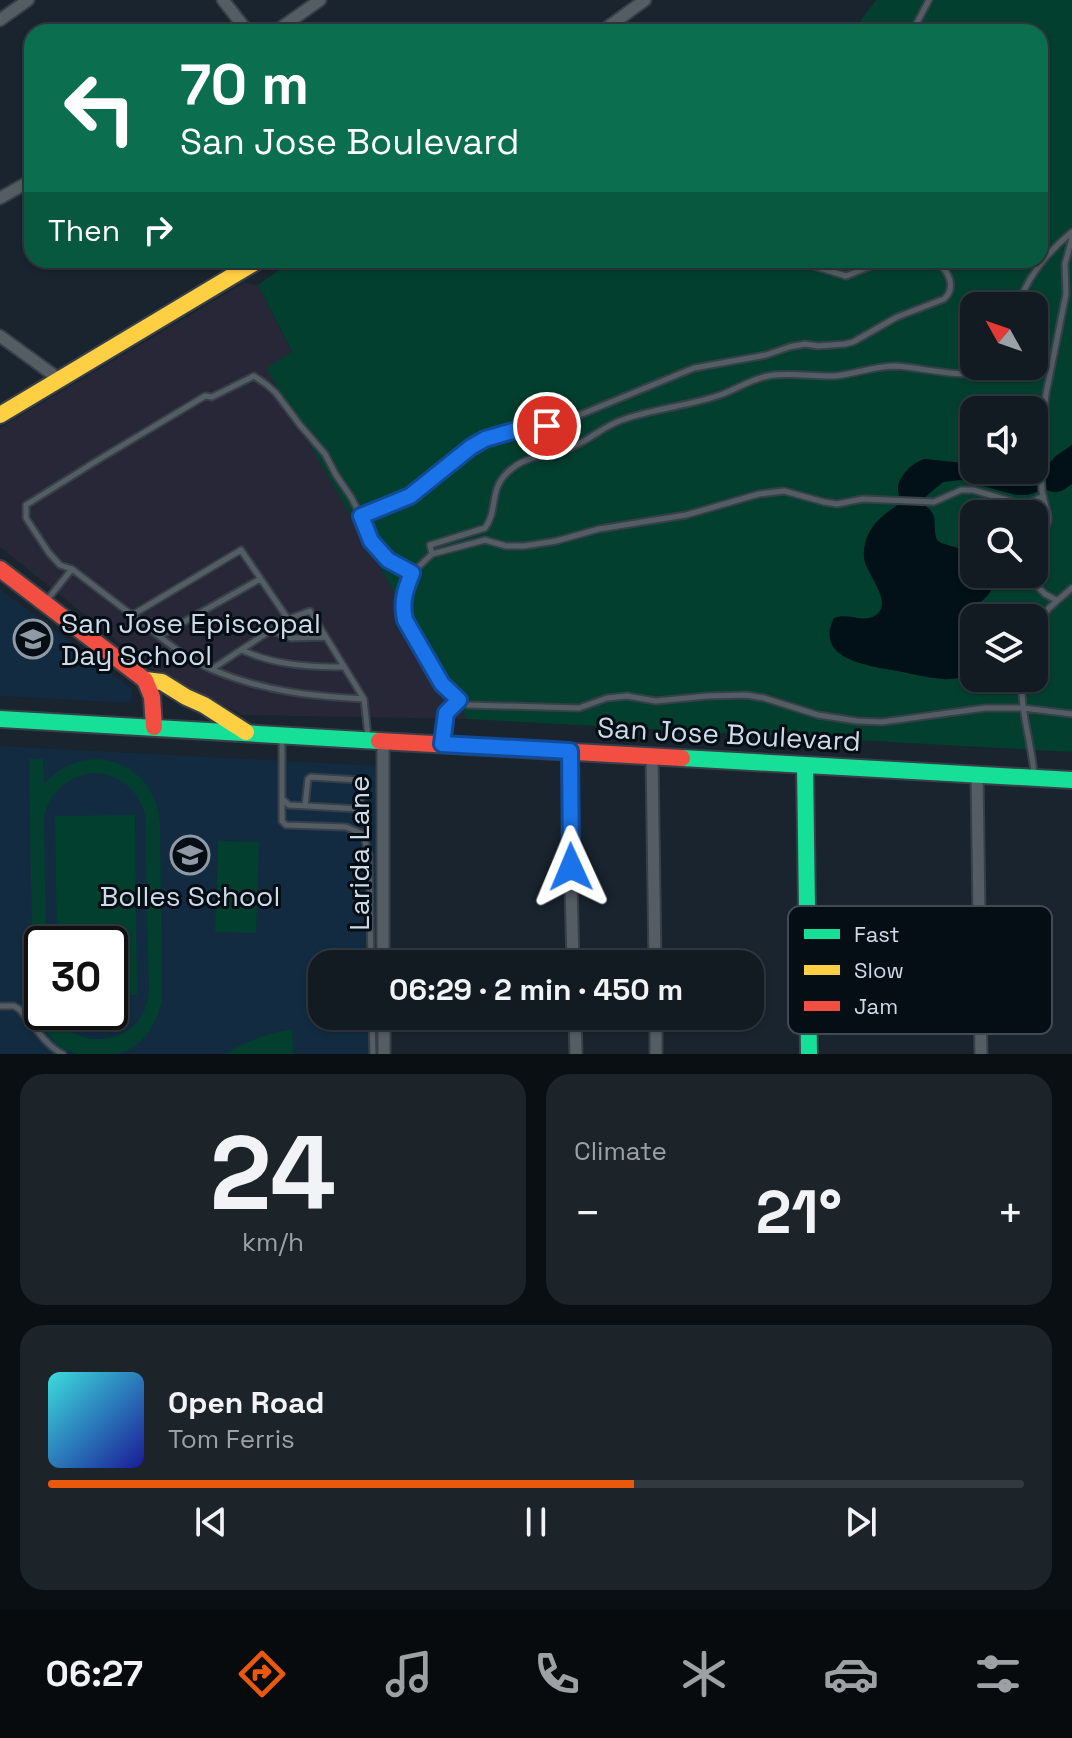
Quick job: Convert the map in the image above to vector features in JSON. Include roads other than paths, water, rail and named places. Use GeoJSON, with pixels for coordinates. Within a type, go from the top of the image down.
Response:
{"type":"FeatureCollection","features":[{"type":"Feature","properties":{"kind":"main road"},"geometry":{"type":"LineString","coordinates":[[0,415],[246,268]]}},
{"type":"Feature","properties":{"kind":"main road"},"geometry":{"type":"LineString","coordinates":[[0,569],[145,680],[154,704],[154,727]]}},
{"type":"Feature","properties":{"kind":"main road"},"geometry":{"type":"LineString","coordinates":[[145,680],[162,682],[249,734]]}},
{"type":"Feature","properties":{"kind":"main road","name":"San Jose Boulevard"},"geometry":{"type":"LineString","coordinates":[[0,719],[1072,780]]}},
{"type":"Feature","properties":{"kind":"main road"},"geometry":{"type":"LineString","coordinates":[[805,765],[807,906]]}},
{"type":"Feature","properties":{"kind":"main road"},"geometry":{"type":"LineString","coordinates":[[809,1034],[809,1054]]}},
{"type":"Feature","properties":{"kind":"street"},"geometry":{"type":"LineString","coordinates":[[0,20],[28,0]]}},
{"type":"Feature","properties":{"kind":"street"},"geometry":{"type":"LineString","coordinates":[[223,0],[242,24]]}},
{"type":"Feature","properties":{"kind":"street"},"geometry":{"type":"LineString","coordinates":[[286,24],[320,0]]}},
{"type":"Feature","properties":{"kind":"street"},"geometry":{"type":"LineString","coordinates":[[612,24],[645,0]]}},
{"type":"Feature","properties":{"kind":"street"},"geometry":{"type":"LineString","coordinates":[[0,198],[24,184]]}},
{"type":"Feature","properties":{"kind":"street"},"geometry":{"type":"LineString","coordinates":[[0,336],[59,379]]}},
{"type":"Feature","properties":{"kind":"street","name":"Larida Lane"},"geometry":{"type":"LineString","coordinates":[[376,741],[383,950]]}},
{"type":"Feature","properties":{"kind":"street"},"geometry":{"type":"LineString","coordinates":[[570,751],[573,950]]}},
{"type":"Feature","properties":{"kind":"street"},"geometry":{"type":"LineString","coordinates":[[652,756],[655,950]]}},
{"type":"Feature","properties":{"kind":"street"},"geometry":{"type":"LineString","coordinates":[[977,774],[979,906]]}},
{"type":"Feature","properties":{"kind":"street"},"geometry":{"type":"LineString","coordinates":[[384,1030],[384,1054]]}},
{"type":"Feature","properties":{"kind":"street"},"geometry":{"type":"LineString","coordinates":[[575,1030],[576,1054]]}},
{"type":"Feature","properties":{"kind":"street"},"geometry":{"type":"LineString","coordinates":[[656,1030],[656,1054]]}},
{"type":"Feature","properties":{"kind":"street"},"geometry":{"type":"LineString","coordinates":[[981,1034],[981,1054]]}},
{"type":"Feature","properties":{"kind":"lane"},"geometry":{"type":"LineString","coordinates":[[916,24],[929,0]]}},
{"type":"Feature","properties":{"kind":"lane"},"geometry":{"type":"LineString","coordinates":[[1048,257],[1062,240],[1072,235]]}},
{"type":"Feature","properties":{"kind":"lane"},"geometry":{"type":"LineString","coordinates":[[1044,500],[1040,453],[1046,394],[1066,294],[1065,264],[1072,235]]}},
{"type":"Feature","properties":{"kind":"lane"},"geometry":{"type":"LineString","coordinates":[[820,268],[846,276],[866,268]]}},
{"type":"Feature","properties":{"kind":"lane"},"geometry":{"type":"LineString","coordinates":[[361,516],[410,496],[485,439],[523,428],[560,423],[694,368],[766,355],[805,344],[818,346],[853,342],[897,317],[944,299],[951,287],[944,268]]}},
{"type":"Feature","properties":{"kind":"lane"},"geometry":{"type":"LineString","coordinates":[[1022,292],[1039,268]]}},
{"type":"Feature","properties":{"kind":"lane"},"geometry":{"type":"LineString","coordinates":[[485,540],[485,528],[492,514],[497,485],[515,465],[575,445],[619,421],[709,398],[766,376],[838,375],[896,366],[960,373]]}},
{"type":"Feature","properties":{"kind":"lane"},"geometry":{"type":"LineString","coordinates":[[364,699],[307,696],[261,687],[211,670],[159,636],[72,569],[60,565],[26,518],[26,505],[205,396],[212,397],[254,376],[276,393],[325,454],[351,497],[371,541],[388,560],[412,573]]}},
{"type":"Feature","properties":{"kind":"lane"},"geometry":{"type":"LineString","coordinates":[[1007,500],[973,490],[961,490],[934,502],[863,499],[837,504],[784,491],[759,494],[686,515],[599,529],[556,541],[506,546],[485,540],[432,554],[412,573],[403,594],[402,609],[405,620],[442,684],[468,705],[562,709],[627,696],[656,701],[746,695],[818,715],[857,721],[882,722],[985,708],[1023,708],[1072,714]]}},
{"type":"Feature","properties":{"kind":"lane"},"geometry":{"type":"LineString","coordinates":[[1034,500],[1042,493]]}},
{"type":"Feature","properties":{"kind":"lane"},"geometry":{"type":"LineString","coordinates":[[432,554],[430,545],[485,528]]}},
{"type":"Feature","properties":{"kind":"lane"},"geometry":{"type":"LineString","coordinates":[[455,538],[457,547]]}},
{"type":"Feature","properties":{"kind":"lane"},"geometry":{"type":"LineString","coordinates":[[132,615],[241,550],[288,619]]}},
{"type":"Feature","properties":{"kind":"lane"},"geometry":{"type":"LineString","coordinates":[[45,603],[72,569]]}},
{"type":"Feature","properties":{"kind":"lane"},"geometry":{"type":"LineString","coordinates":[[159,636],[260,579]]}},
{"type":"Feature","properties":{"kind":"lane"},"geometry":{"type":"LineString","coordinates":[[1039,588],[1056,600]]}},
{"type":"Feature","properties":{"kind":"lane"},"geometry":{"type":"LineString","coordinates":[[1048,609],[1072,588]]}},
{"type":"Feature","properties":{"kind":"lane"},"geometry":{"type":"LineString","coordinates":[[211,670],[288,619],[310,611],[364,699],[376,741]]}},
{"type":"Feature","properties":{"kind":"lane"},"geometry":{"type":"LineString","coordinates":[[271,630],[291,638],[326,637]]}},
{"type":"Feature","properties":{"kind":"lane"},"geometry":{"type":"LineString","coordinates":[[242,650],[261,659],[307,667],[344,667]]}},
{"type":"Feature","properties":{"kind":"lane"},"geometry":{"type":"LineString","coordinates":[[1022,692],[1035,778]]}},
{"type":"Feature","properties":{"kind":"lane"},"geometry":{"type":"LineString","coordinates":[[442,744],[446,713],[459,700]]}},
{"type":"Feature","properties":{"kind":"lane"},"geometry":{"type":"LineString","coordinates":[[282,736],[282,821],[286,825],[346,827],[363,834],[369,855],[371,950]]}},
{"type":"Feature","properties":{"kind":"lane"},"geometry":{"type":"LineString","coordinates":[[282,799],[289,805],[305,806],[360,809],[362,784],[359,780],[311,777],[308,779],[305,806]]}},
{"type":"Feature","properties":{"kind":"lane"},"geometry":{"type":"LineString","coordinates":[[0,1006],[19,1009],[48,1043],[63,1054]]}},
{"type":"Feature","properties":{"kind":"lane"},"geometry":{"type":"LineString","coordinates":[[372,1030],[373,1054]]}},
{"type":"Feature","properties":{"kind":"place","name":"San Jose Episcopal Day School"},"geometry":{"type":"Point","coordinates":[33,639]}},
{"type":"Feature","properties":{"kind":"place","name":"Bolles School"},"geometry":{"type":"Point","coordinates":[190,855]}}]}
